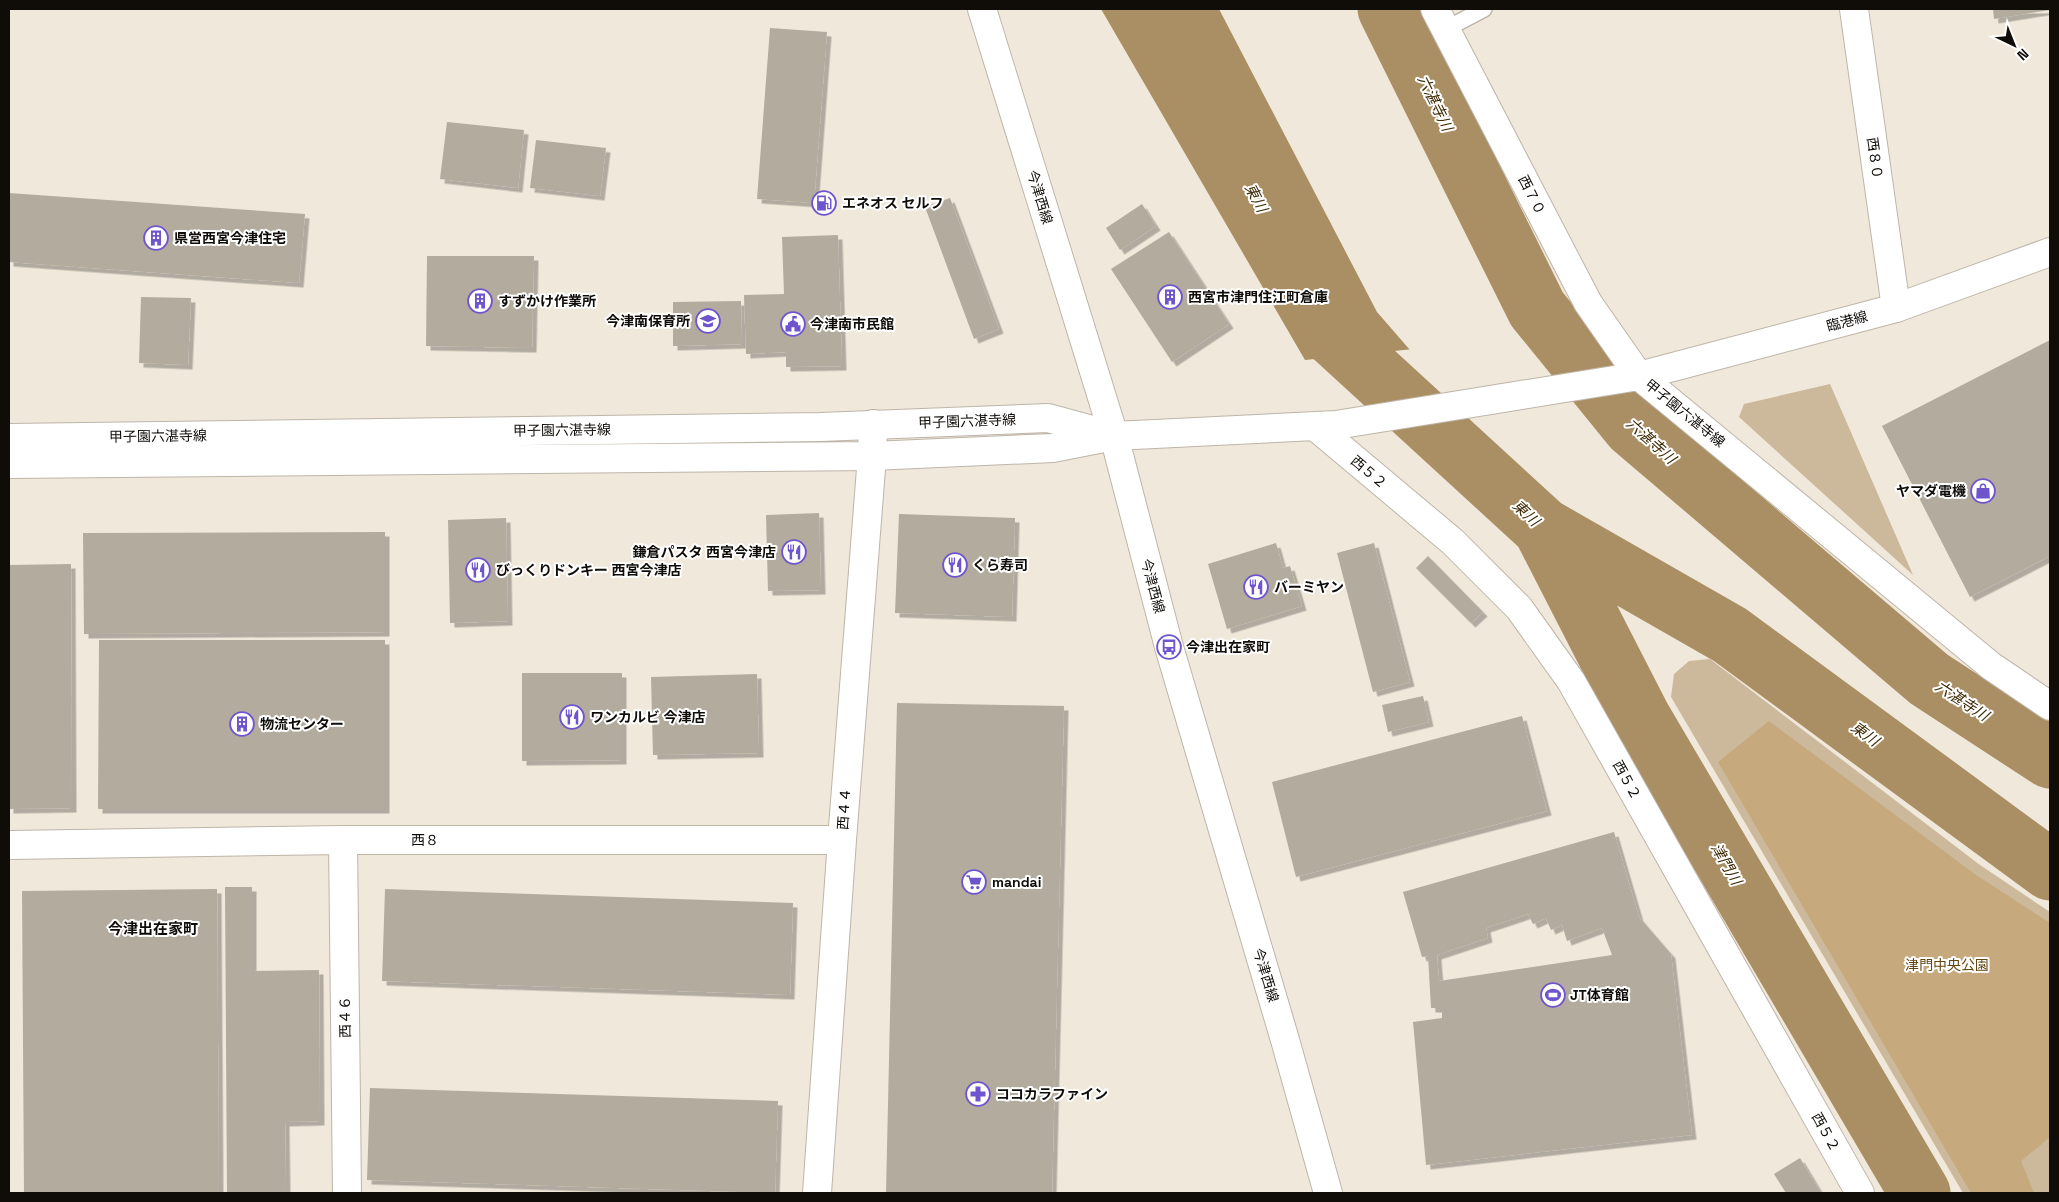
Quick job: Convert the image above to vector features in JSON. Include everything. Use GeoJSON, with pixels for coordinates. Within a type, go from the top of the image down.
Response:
{"type":"FeatureCollection","features":[{"type":"Feature","properties":{"kind":"street","name":"今津西線"},"geometry":{"type":"LineString","coordinates":[[982,9],[1114,436],[1169,648],[1285,1040],[1328,1193]]}},
{"type":"Feature","properties":{"kind":"street","name":"西８０"},"geometry":{"type":"LineString","coordinates":[[1854,9],[1896,308]]}},
{"type":"Feature","properties":{"kind":"street","name":"西７０"},"geometry":{"type":"LineString","coordinates":[[1440,19],[1588,303],[1639,376]]}},
{"type":"Feature","properties":{"kind":"street","name":"臨港線"},"geometry":{"type":"LineString","coordinates":[[1639,376],[1896,308],[2050,252]]}},
{"type":"Feature","properties":{"kind":"street","name":"甲子園六湛寺線"},"geometry":{"type":"LineString","coordinates":[[9,464],[872,456],[1053,448],[1114,436],[1326,426],[1639,376],[1991,666],[2050,706]]}},
{"type":"Feature","properties":{"kind":"street","name":"甲子園六湛寺線"},"geometry":{"type":"LineString","coordinates":[[9,438],[873,424],[1048,418],[1114,436]]}},
{"type":"Feature","properties":{"kind":"street","name":"西４４"},"geometry":{"type":"LineString","coordinates":[[817,1193],[873,424]]}},
{"type":"Feature","properties":{"kind":"street","name":"西５２"},"geometry":{"type":"LineString","coordinates":[[1326,426],[1453,542],[1519,608],[1571,681],[1860,1193]]}},
{"type":"Feature","properties":{"kind":"street","name":"西８"},"geometry":{"type":"LineString","coordinates":[[9,845],[343,840],[842,840]]}},
{"type":"Feature","properties":{"kind":"street","name":"西４６"},"geometry":{"type":"LineString","coordinates":[[343,840],[347,1193]]}},
{"type":"Feature","properties":{"kind":"lane"},"geometry":{"type":"LineString","coordinates":[[1440,19],[1484,9]]}},
{"type":"Feature","properties":{"kind":"green space"},"geometry":{"type":"Polygon","coordinates":[[[1830,384],[1913,575],[1739,417],[1744,404],[1830,384]]]}},
{"type":"Feature","properties":{"kind":"green space","name":"津門中央公園"},"geometry":{"type":"Polygon","coordinates":[[[1710,659],[1980,865],[2050,912],[2050,1193],[1963,1193],[1671,697],[1674,674],[1689,661],[1710,659]]]}},
{"type":"Feature","properties":{"kind":"green space","name":"津門中央公園"},"geometry":{"type":"Polygon","coordinates":[[[1769,721],[1976,875],[2050,923],[2050,1137],[2021,1161],[2034,1193],[1971,1193],[1718,762],[1769,721]]]}},
{"type":"Feature","properties":{"kind":"water"},"geometry":{"type":"Polygon","coordinates":[[[1101,9],[1219,9],[1377,312],[1410,350],[1305,360],[1101,9]]]}},
{"type":"Feature","properties":{"kind":"pier"},"geometry":{"type":"Polygon","coordinates":[[[1413,349],[1410,352],[1305,363],[1302,361],[1413,349]]]}},
{"type":"Feature","properties":{"kind":"building"},"geometry":{"type":"Polygon","coordinates":[[[1993,9],[2050,9],[2050,10],[1994,19],[1993,9]]]}},
{"type":"Feature","properties":{"kind":"building"},"geometry":{"type":"Polygon","coordinates":[[[770,28],[827,32],[814,203],[757,199],[770,28]]]}},
{"type":"Feature","properties":{"kind":"building"},"geometry":{"type":"Polygon","coordinates":[[[447,122],[524,130],[518,188],[440,179],[447,122]]]}},
{"type":"Feature","properties":{"kind":"building"},"geometry":{"type":"Polygon","coordinates":[[[536,140],[606,148],[600,196],[530,188],[536,140]]]}},
{"type":"Feature","properties":{"kind":"building","name":"県営西宮今津住宅"},"geometry":{"type":"Polygon","coordinates":[[[9,193],[305,214],[299,283],[9,262],[9,193]]]}},
{"type":"Feature","properties":{"kind":"building"},"geometry":{"type":"Polygon","coordinates":[[[950,198],[999,329],[974,339],[925,207],[950,198]]]}},
{"type":"Feature","properties":{"kind":"building"},"geometry":{"type":"Polygon","coordinates":[[[1142,204],[1156,226],[1120,250],[1106,228],[1142,204]]]}},
{"type":"Feature","properties":{"kind":"building","name":"西宮市津門住江町倉庫"},"geometry":{"type":"Polygon","coordinates":[[[1169,232],[1229,324],[1172,362],[1111,269],[1169,232]]]}},
{"type":"Feature","properties":{"kind":"building","name":"今津南市民館"},"geometry":{"type":"Polygon","coordinates":[[[838,235],[842,366],[786,367],[786,352],[746,354],[744,295],[784,294],[782,237],[838,235]]]}},
{"type":"Feature","properties":{"kind":"building","name":"すずかけ作業所"},"geometry":{"type":"Polygon","coordinates":[[[427,256],[534,256],[532,348],[426,346],[427,256]]]}},
{"type":"Feature","properties":{"kind":"building"},"geometry":{"type":"Polygon","coordinates":[[[141,297],[191,298],[188,365],[139,363],[141,297]]]}},
{"type":"Feature","properties":{"kind":"building"},"geometry":{"type":"Polygon","coordinates":[[[741,301],[742,344],[673,346],[673,302],[741,301]]]}},
{"type":"Feature","properties":{"kind":"building","name":"ヤマダ電機"},"geometry":{"type":"Polygon","coordinates":[[[2050,340],[2050,556],[1970,597],[1882,426],[2050,340]]]}},
{"type":"Feature","properties":{"kind":"building","name":"鎌倉パスタ 西宮今津店"},"geometry":{"type":"Polygon","coordinates":[[[819,513],[821,590],[768,591],[766,515],[819,513]]]}},
{"type":"Feature","properties":{"kind":"building","name":"くら寿司"},"geometry":{"type":"Polygon","coordinates":[[[899,514],[1015,518],[1012,617],[895,613],[899,514]]]}},
{"type":"Feature","properties":{"kind":"building","name":"びっくりドンキー 西宮今津店"},"geometry":{"type":"Polygon","coordinates":[[[506,518],[508,621],[450,623],[448,520],[506,518]]]}},
{"type":"Feature","properties":{"kind":"building"},"geometry":{"type":"Polygon","coordinates":[[[385,532],[385,632],[84,634],[83,533],[385,532]]]}},
{"type":"Feature","properties":{"kind":"building","name":"バーミヤン"},"geometry":{"type":"Polygon","coordinates":[[[1276,543],[1283,568],[1290,566],[1302,606],[1227,629],[1208,564],[1276,543]]]}},
{"type":"Feature","properties":{"kind":"building"},"geometry":{"type":"Polygon","coordinates":[[[1374,543],[1410,682],[1373,692],[1337,553],[1374,543]]]}},
{"type":"Feature","properties":{"kind":"building"},"geometry":{"type":"Polygon","coordinates":[[[1428,556],[1483,612],[1471,623],[1416,568],[1428,556]]]}},
{"type":"Feature","properties":{"kind":"building"},"geometry":{"type":"Polygon","coordinates":[[[71,564],[72,808],[9,809],[9,565],[71,564]]]}},
{"type":"Feature","properties":{"kind":"building","name":"物流センター"},"geometry":{"type":"Polygon","coordinates":[[[99,640],[385,640],[385,809],[98,809],[99,640]]]}},
{"type":"Feature","properties":{"kind":"building","name":"ワンカルビ 今津店"},"geometry":{"type":"Polygon","coordinates":[[[522,673],[622,673],[622,760],[522,761],[522,673]]]}},
{"type":"Feature","properties":{"kind":"building"},"geometry":{"type":"Polygon","coordinates":[[[757,674],[759,753],[653,755],[651,677],[757,674]]]}},
{"type":"Feature","properties":{"kind":"building"},"geometry":{"type":"Polygon","coordinates":[[[1423,696],[1429,722],[1388,732],[1382,705],[1423,696]]]}},
{"type":"Feature","properties":{"kind":"building"},"geometry":{"type":"Polygon","coordinates":[[[897,703],[1064,706],[1052,1193],[886,1193],[897,703]]]}},
{"type":"Feature","properties":{"kind":"building"},"geometry":{"type":"Polygon","coordinates":[[[1522,716],[1547,811],[1296,877],[1272,782],[1522,716]]]}},
{"type":"Feature","properties":{"kind":"building","name":"JT体育館"},"geometry":{"type":"Polygon","coordinates":[[[1614,832],[1639,917],[1671,954],[1692,1135],[1426,1165],[1413,1022],[1442,1018],[1442,1008],[1431,1008],[1428,956],[1422,957],[1403,892],[1614,832]],[[1528,914],[1486,928],[1488,938],[1437,955],[1439,981],[1612,955],[1602,928],[1567,941],[1562,925],[1551,930],[1546,918],[1533,924],[1528,914]]]}},
{"type":"Feature","properties":{"kind":"building"},"geometry":{"type":"Polygon","coordinates":[[[225,887],[252,887],[252,971],[319,970],[320,1121],[285,1122],[286,1193],[227,1193],[225,887]]]}},
{"type":"Feature","properties":{"kind":"building"},"geometry":{"type":"Polygon","coordinates":[[[217,889],[219,1193],[24,1193],[22,891],[217,889]]]}},
{"type":"Feature","properties":{"kind":"building"},"geometry":{"type":"Polygon","coordinates":[[[385,889],[793,903],[790,995],[382,981],[385,889]]]}},
{"type":"Feature","properties":{"kind":"building"},"geometry":{"type":"Polygon","coordinates":[[[370,1088],[778,1101],[775,1193],[367,1180],[370,1088]]]}},
{"type":"Feature","properties":{"kind":"building"},"geometry":{"type":"Polygon","coordinates":[[[1800,1158],[1821,1193],[1786,1193],[1774,1174],[1800,1158]]]}},
{"type":"Feature","properties":{"kind":"waterway","name":"六湛寺川"},"geometry":{"type":"LineString","coordinates":[[1388,9],[1537,309],[1633,427],[1929,679],[2050,758]]}},
{"type":"Feature","properties":{"kind":"waterway","name":"東川"},"geometry":{"type":"LineString","coordinates":[[1304,288],[1326,329],[1543,528],[1730,635],[2050,870]]}},
{"type":"Feature","properties":{"kind":"waterway","name":"津門川"},"geometry":{"type":"LineString","coordinates":[[1543,528],[1640,717],[1920,1193]]}},
{"type":"Feature","properties":{"kind":"place","name":"エネオス セルフ"},"geometry":{"type":"Point","coordinates":[824,203]}},
{"type":"Feature","properties":{"kind":"place","name":"県営西宮今津住宅"},"geometry":{"type":"Point","coordinates":[156,238]}},
{"type":"Feature","properties":{"kind":"place","name":"西宮市津門住江町倉庫"},"geometry":{"type":"Point","coordinates":[1170,297]}},
{"type":"Feature","properties":{"kind":"place","name":"すずかけ作業所"},"geometry":{"type":"Point","coordinates":[480,301]}},
{"type":"Feature","properties":{"kind":"place","name":"今津南保育所"},"geometry":{"type":"Point","coordinates":[708,321]}},
{"type":"Feature","properties":{"kind":"place","name":"今津南市民館"},"geometry":{"type":"Point","coordinates":[793,324]}},
{"type":"Feature","properties":{"kind":"place","name":"ヤマダ電機"},"geometry":{"type":"Point","coordinates":[1983,491]}},
{"type":"Feature","properties":{"kind":"place","name":"鎌倉パスタ 西宮今津店"},"geometry":{"type":"Point","coordinates":[794,552]}},
{"type":"Feature","properties":{"kind":"place","name":"くら寿司"},"geometry":{"type":"Point","coordinates":[955,565]}},
{"type":"Feature","properties":{"kind":"place","name":"びっくりドンキー 西宮今津店"},"geometry":{"type":"Point","coordinates":[478,570]}},
{"type":"Feature","properties":{"kind":"place","name":"バーミヤン"},"geometry":{"type":"Point","coordinates":[1256,587]}},
{"type":"Feature","properties":{"kind":"place","name":"今津出在家町"},"geometry":{"type":"Point","coordinates":[1169,647]}},
{"type":"Feature","properties":{"kind":"place","name":"ワンカルビ 今津店"},"geometry":{"type":"Point","coordinates":[572,717]}},
{"type":"Feature","properties":{"kind":"place","name":"物流センター"},"geometry":{"type":"Point","coordinates":[242,724]}},
{"type":"Feature","properties":{"kind":"place","name":"mandai"},"geometry":{"type":"Point","coordinates":[974,882]}},
{"type":"Feature","properties":{"kind":"place","name":"JT体育館"},"geometry":{"type":"Point","coordinates":[1553,995]}},
{"type":"Feature","properties":{"kind":"place","name":"ココカラファイン"},"geometry":{"type":"Point","coordinates":[978,1094]}},
{"type":"Feature","properties":{"kind":"district","name":"今津出在家町"},"geometry":{"type":"Point","coordinates":[153,929]}}]}
